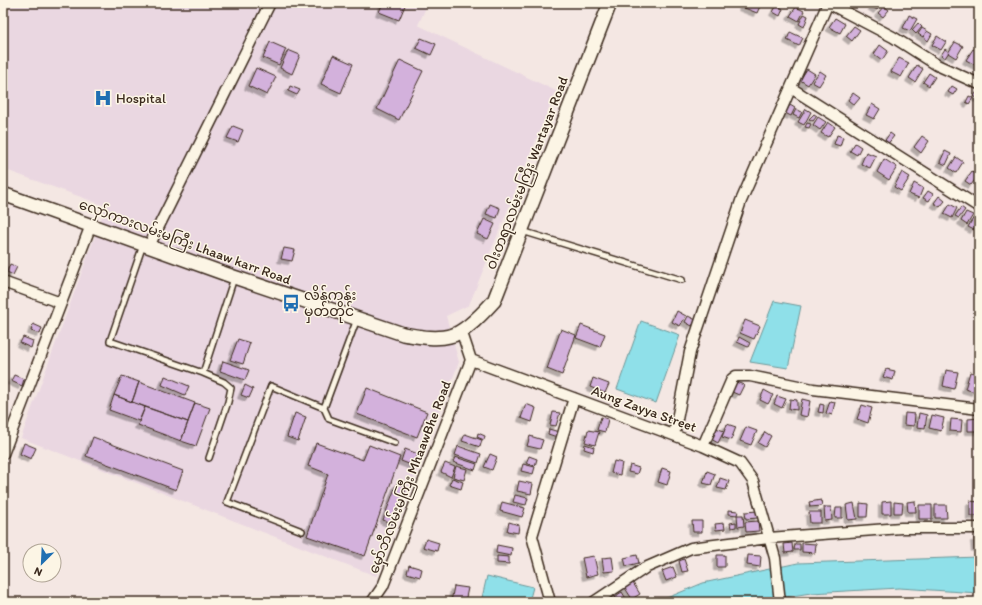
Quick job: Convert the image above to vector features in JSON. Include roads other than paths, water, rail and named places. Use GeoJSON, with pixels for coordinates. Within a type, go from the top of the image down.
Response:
{"type":"FeatureCollection","features":[{"type":"Feature","properties":{"kind":"street"},"geometry":{"type":"LineString","coordinates":[[147,245],[270,3]]}},
{"type":"Feature","properties":{"kind":"street","name":"ဝါးတရာလမ်းမကြီး Wartayar Road"},"geometry":{"type":"LineString","coordinates":[[456,333],[472,324],[494,301],[610,3]]}},
{"type":"Feature","properties":{"kind":"street"},"geometry":{"type":"LineString","coordinates":[[674,435],[690,352],[741,201],[828,3],[893,37],[937,65],[979,84]]}},
{"type":"Feature","properties":{"kind":"street"},"geometry":{"type":"LineString","coordinates":[[791,88],[979,207]]}},
{"type":"Feature","properties":{"kind":"street","name":"လှော်ကားလမ်းမကြီး Lhaaw karr Road"},"geometry":{"type":"LineString","coordinates":[[3,194],[234,277],[403,334],[429,337],[456,333]]}},
{"type":"Feature","properties":{"kind":"street"},"geometry":{"type":"LineString","coordinates":[[3,454],[91,225]]}},
{"type":"Feature","properties":{"kind":"street"},"geometry":{"type":"LineString","coordinates":[[3,282],[61,303]]}},
{"type":"Feature","properties":{"kind":"street"},"geometry":{"type":"LineString","coordinates":[[456,333],[471,360]]}},
{"type":"Feature","properties":{"kind":"street","name":"Aung Zayya Street"},"geometry":{"type":"LineString","coordinates":[[471,360],[703,446],[740,463],[753,481],[775,558],[780,602]]}},
{"type":"Feature","properties":{"kind":"street","name":"မှော်ဘီလမ်းမကြီး MhaawBhe Road"},"geometry":{"type":"LineString","coordinates":[[372,602],[383,586],[471,360]]}},
{"type":"Feature","properties":{"kind":"street"},"geometry":{"type":"LineString","coordinates":[[703,446],[732,379],[736,376],[750,376],[813,390],[979,409]]}},
{"type":"Feature","properties":{"kind":"street"},"geometry":{"type":"LineString","coordinates":[[550,602],[532,536],[574,398]]}},
{"type":"Feature","properties":{"kind":"street"},"geometry":{"type":"LineString","coordinates":[[594,602],[645,568],[691,548],[769,538],[901,528],[979,528]]}},
{"type":"Feature","properties":{"kind":"lane"},"geometry":{"type":"LineString","coordinates":[[522,231],[682,280]]}},
{"type":"Feature","properties":{"kind":"lane"},"geometry":{"type":"LineString","coordinates":[[147,245],[110,341],[203,373],[224,382],[231,388],[228,402],[209,458]]}},
{"type":"Feature","properties":{"kind":"lane"},"geometry":{"type":"LineString","coordinates":[[203,373],[234,277]]}},
{"type":"Feature","properties":{"kind":"lane"},"geometry":{"type":"LineString","coordinates":[[324,408],[358,319]]}},
{"type":"Feature","properties":{"kind":"lane"},"geometry":{"type":"LineString","coordinates":[[302,531],[227,502],[271,386],[324,408],[329,419],[394,443]]}},
{"type":"Feature","properties":{"kind":"water"},"geometry":{"type":"Polygon","coordinates":[[[774,301],[801,306],[788,368],[750,362],[774,301]]]}},
{"type":"Feature","properties":{"kind":"water"},"geometry":{"type":"Polygon","coordinates":[[[641,321],[680,335],[656,403],[617,389],[641,321]]]}},
{"type":"Feature","properties":{"kind":"water"},"geometry":{"type":"Polygon","coordinates":[[[979,557],[979,593],[899,588],[811,593],[754,602],[657,602],[703,583],[798,563],[979,557]]]}},
{"type":"Feature","properties":{"kind":"water"},"geometry":{"type":"Polygon","coordinates":[[[487,576],[533,587],[529,602],[481,602],[487,576]]]}},
{"type":"Feature","properties":{"kind":"place","name":"Hospital"},"geometry":{"type":"Point","coordinates":[103,98]}},
{"type":"Feature","properties":{"kind":"place","name":"လိန်ကုန်း မှတ်တိုင်"},"geometry":{"type":"Point","coordinates":[291,303]}}]}
